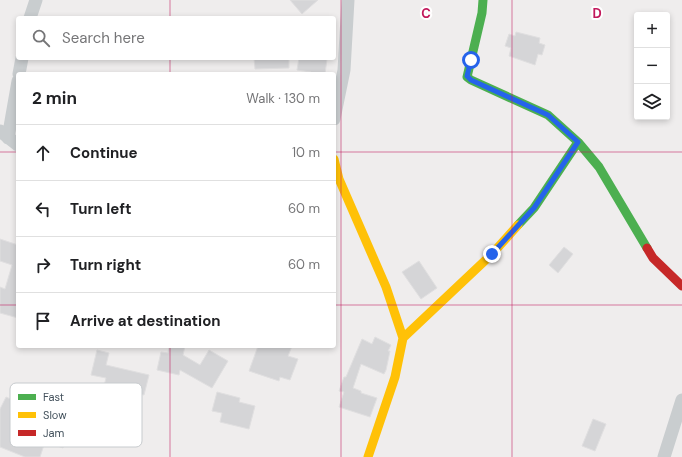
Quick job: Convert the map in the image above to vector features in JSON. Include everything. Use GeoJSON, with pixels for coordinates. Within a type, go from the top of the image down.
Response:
{"type":"FeatureCollection","features":[{"type":"Feature","properties":{"kind":"street"},"geometry":{"type":"LineString","coordinates":[[31,16],[36,0]]}},
{"type":"Feature","properties":{"kind":"street"},"geometry":{"type":"LineString","coordinates":[[336,99],[337,89],[344,70],[348,0]]}},
{"type":"Feature","properties":{"kind":"street"},"geometry":{"type":"LineString","coordinates":[[483,0],[482,13],[467,76],[471,80],[548,115],[578,142],[598,167],[653,258],[682,286]]}},
{"type":"Feature","properties":{"kind":"street"},"geometry":{"type":"LineString","coordinates":[[19,72],[22,60]]}},
{"type":"Feature","properties":{"kind":"street"},"geometry":{"type":"LineString","coordinates":[[9,138],[16,94]]}},
{"type":"Feature","properties":{"kind":"street"},"geometry":{"type":"LineString","coordinates":[[403,338],[492,254],[534,208],[578,142]]}},
{"type":"Feature","properties":{"kind":"street"},"geometry":{"type":"LineString","coordinates":[[336,166],[339,179],[386,287],[403,338],[395,377],[368,457]]}},
{"type":"Feature","properties":{"kind":"street"},"geometry":{"type":"LineString","coordinates":[[664,457],[682,400]]}},
{"type":"Feature","properties":{"kind":"building"},"geometry":{"type":"Polygon","coordinates":[[[290,0],[318,0],[302,14],[290,0]]]}},
{"type":"Feature","properties":{"kind":"building"},"geometry":{"type":"Polygon","coordinates":[[[516,32],[540,38],[539,43],[545,45],[542,55],[538,54],[535,65],[509,56],[511,48],[505,46],[509,34],[515,36],[516,32]]]}},
{"type":"Feature","properties":{"kind":"building"},"geometry":{"type":"Polygon","coordinates":[[[254,60],[289,60],[289,68],[255,69],[254,60]]]}},
{"type":"Feature","properties":{"kind":"building"},"geometry":{"type":"Polygon","coordinates":[[[299,60],[327,60],[325,72],[297,70],[299,60]]]}},
{"type":"Feature","properties":{"kind":"building"},"geometry":{"type":"Polygon","coordinates":[[[0,239],[16,244],[16,317],[0,313],[0,287],[5,289],[12,265],[0,261],[0,239]]]}},
{"type":"Feature","properties":{"kind":"building"},"geometry":{"type":"Polygon","coordinates":[[[564,247],[573,254],[558,273],[549,265],[564,247]]]}},
{"type":"Feature","properties":{"kind":"building"},"geometry":{"type":"Polygon","coordinates":[[[419,261],[437,288],[421,299],[402,272],[419,261]]]}},
{"type":"Feature","properties":{"kind":"building"},"geometry":{"type":"Polygon","coordinates":[[[375,337],[391,345],[388,351],[390,351],[386,370],[384,374],[361,364],[353,388],[361,391],[361,393],[377,398],[370,417],[339,407],[344,392],[339,391],[362,339],[372,344],[375,337]]]}},
{"type":"Feature","properties":{"kind":"building"},"geometry":{"type":"Polygon","coordinates":[[[169,348],[185,348],[183,355],[200,365],[209,350],[228,361],[212,388],[180,370],[179,375],[157,370],[161,352],[168,353],[169,348]]]}},
{"type":"Feature","properties":{"kind":"building"},"geometry":{"type":"Polygon","coordinates":[[[257,348],[291,348],[288,356],[298,359],[290,380],[280,377],[279,381],[249,371],[257,348]]]}},
{"type":"Feature","properties":{"kind":"building"},"geometry":{"type":"Polygon","coordinates":[[[97,350],[109,353],[106,365],[149,375],[144,395],[142,395],[142,383],[105,383],[106,378],[91,375],[97,350]]]}},
{"type":"Feature","properties":{"kind":"building"},"geometry":{"type":"Polygon","coordinates":[[[217,392],[240,398],[239,402],[255,406],[249,429],[220,422],[222,413],[212,411],[217,392]]]}},
{"type":"Feature","properties":{"kind":"building"},"geometry":{"type":"Polygon","coordinates":[[[6,397],[10,399],[10,447],[43,447],[40,457],[25,457],[0,447],[0,409],[6,397]]]}},
{"type":"Feature","properties":{"kind":"building"},"geometry":{"type":"Polygon","coordinates":[[[593,419],[606,424],[595,451],[582,446],[593,419]]]}},
{"type":"Feature","properties":{"kind":"traffic: fast"},"geometry":{"type":"LineString","coordinates":[[483,0],[482,13],[467,77],[548,115],[578,142],[599,167],[647,248]]}},
{"type":"Feature","properties":{"kind":"traffic: fast"},"geometry":{"type":"LineString","coordinates":[[518,225],[534,208],[578,142]]}},
{"type":"Feature","properties":{"kind":"traffic: slow"},"geometry":{"type":"LineString","coordinates":[[336,167],[339,179],[386,287],[403,338],[395,377],[368,457]]}},
{"type":"Feature","properties":{"kind":"traffic: slow"},"geometry":{"type":"LineString","coordinates":[[403,338],[492,254],[518,225]]}},
{"type":"Feature","properties":{"kind":"traffic: jam"},"geometry":{"type":"LineString","coordinates":[[647,248],[653,258],[682,286]]}},
{"type":"Feature","properties":{"kind":"route"},"geometry":{"type":"LineString","coordinates":[[471,60],[467,76],[471,80],[548,115],[578,142],[534,208],[492,254]]}}]}
